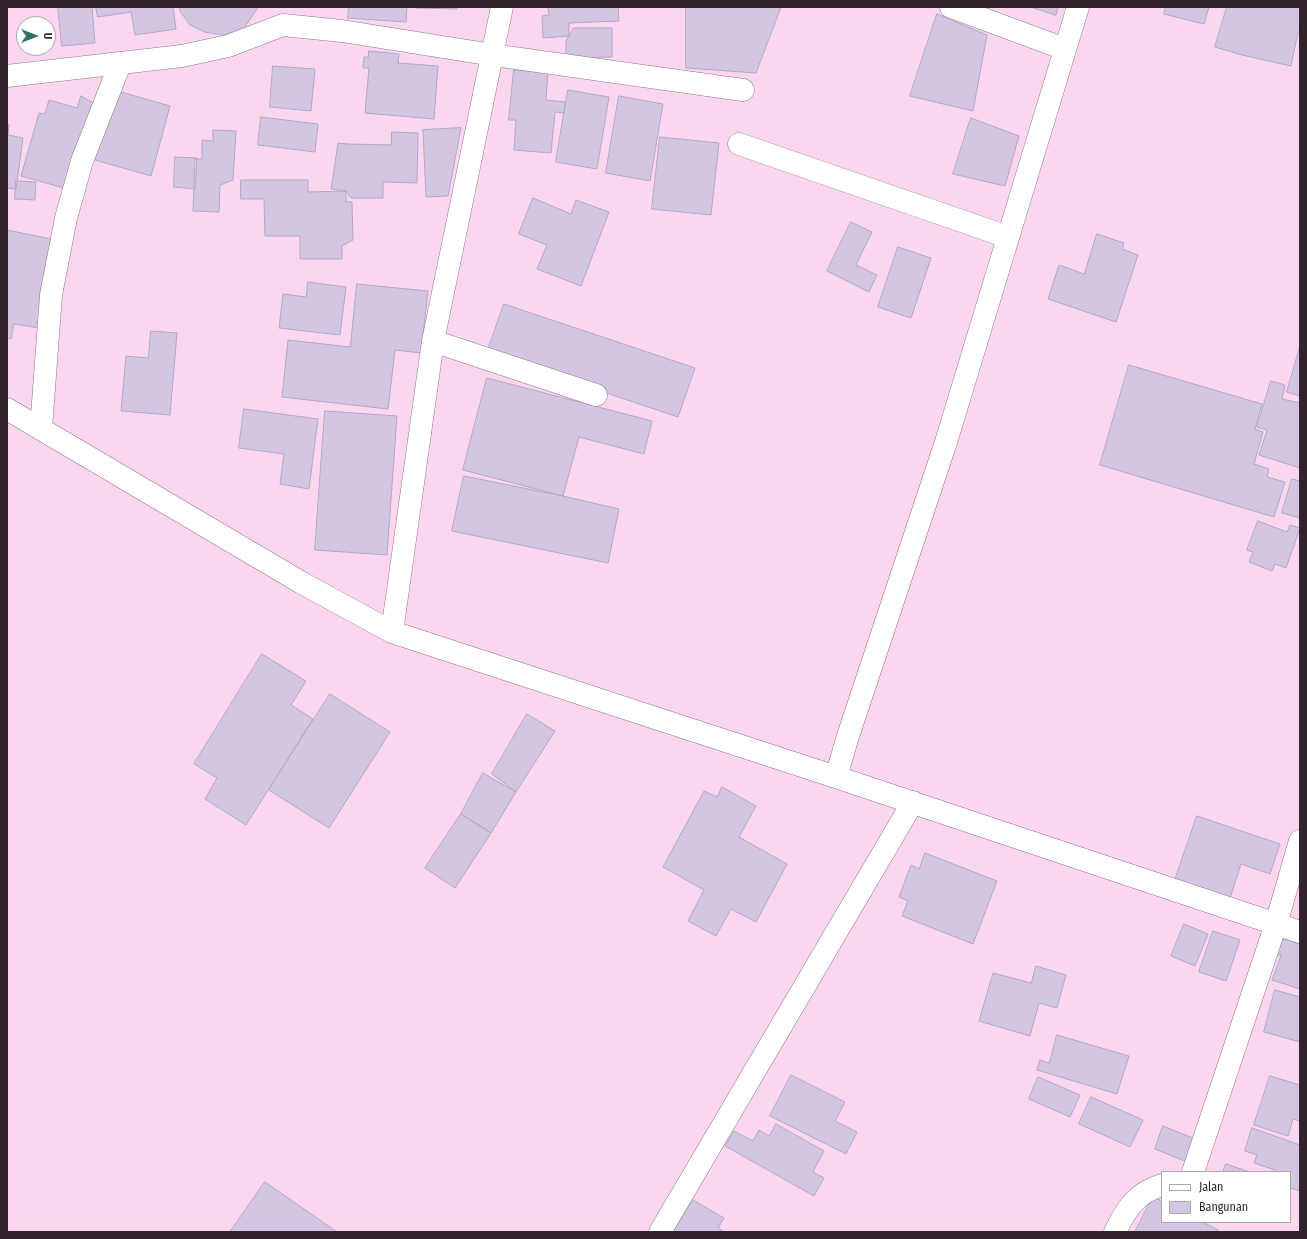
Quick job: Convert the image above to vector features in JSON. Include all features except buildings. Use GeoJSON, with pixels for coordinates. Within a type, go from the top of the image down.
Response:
{"type":"FeatureCollection","features":[{"type":"Feature","properties":{"kind":"street"},"geometry":{"type":"LineString","coordinates":[[392,632],[433,341],[502,7]]}},
{"type":"Feature","properties":{"kind":"street"},"geometry":{"type":"LineString","coordinates":[[951,7],[1065,48]]}},
{"type":"Feature","properties":{"kind":"street"},"geometry":{"type":"LineString","coordinates":[[839,768],[848,736],[946,442],[1078,7]]}},
{"type":"Feature","properties":{"kind":"street"},"geometry":{"type":"LineString","coordinates":[[7,76],[182,56],[228,46],[283,25],[342,31],[493,55],[742,90]]}},
{"type":"Feature","properties":{"kind":"street"},"geometry":{"type":"LineString","coordinates":[[41,429],[51,295],[66,218],[82,161],[120,64]]}},
{"type":"Feature","properties":{"kind":"street"},"geometry":{"type":"LineString","coordinates":[[739,144],[1008,237]]}},
{"type":"Feature","properties":{"kind":"street"},"geometry":{"type":"LineString","coordinates":[[433,341],[596,395]]}},
{"type":"Feature","properties":{"kind":"street"},"geometry":{"type":"LineString","coordinates":[[7,409],[302,583],[392,632],[839,768],[913,802],[1300,932]]}},
{"type":"Feature","properties":{"kind":"street"},"geometry":{"type":"LineString","coordinates":[[660,1232],[913,802]]}},
{"type":"Feature","properties":{"kind":"street"},"geometry":{"type":"LineString","coordinates":[[1193,1171],[1276,924],[1300,841]]}},
{"type":"Feature","properties":{"kind":"street"},"geometry":{"type":"LineString","coordinates":[[1115,1232],[1123,1215],[1135,1200],[1150,1189],[1161,1185]]}}]}
